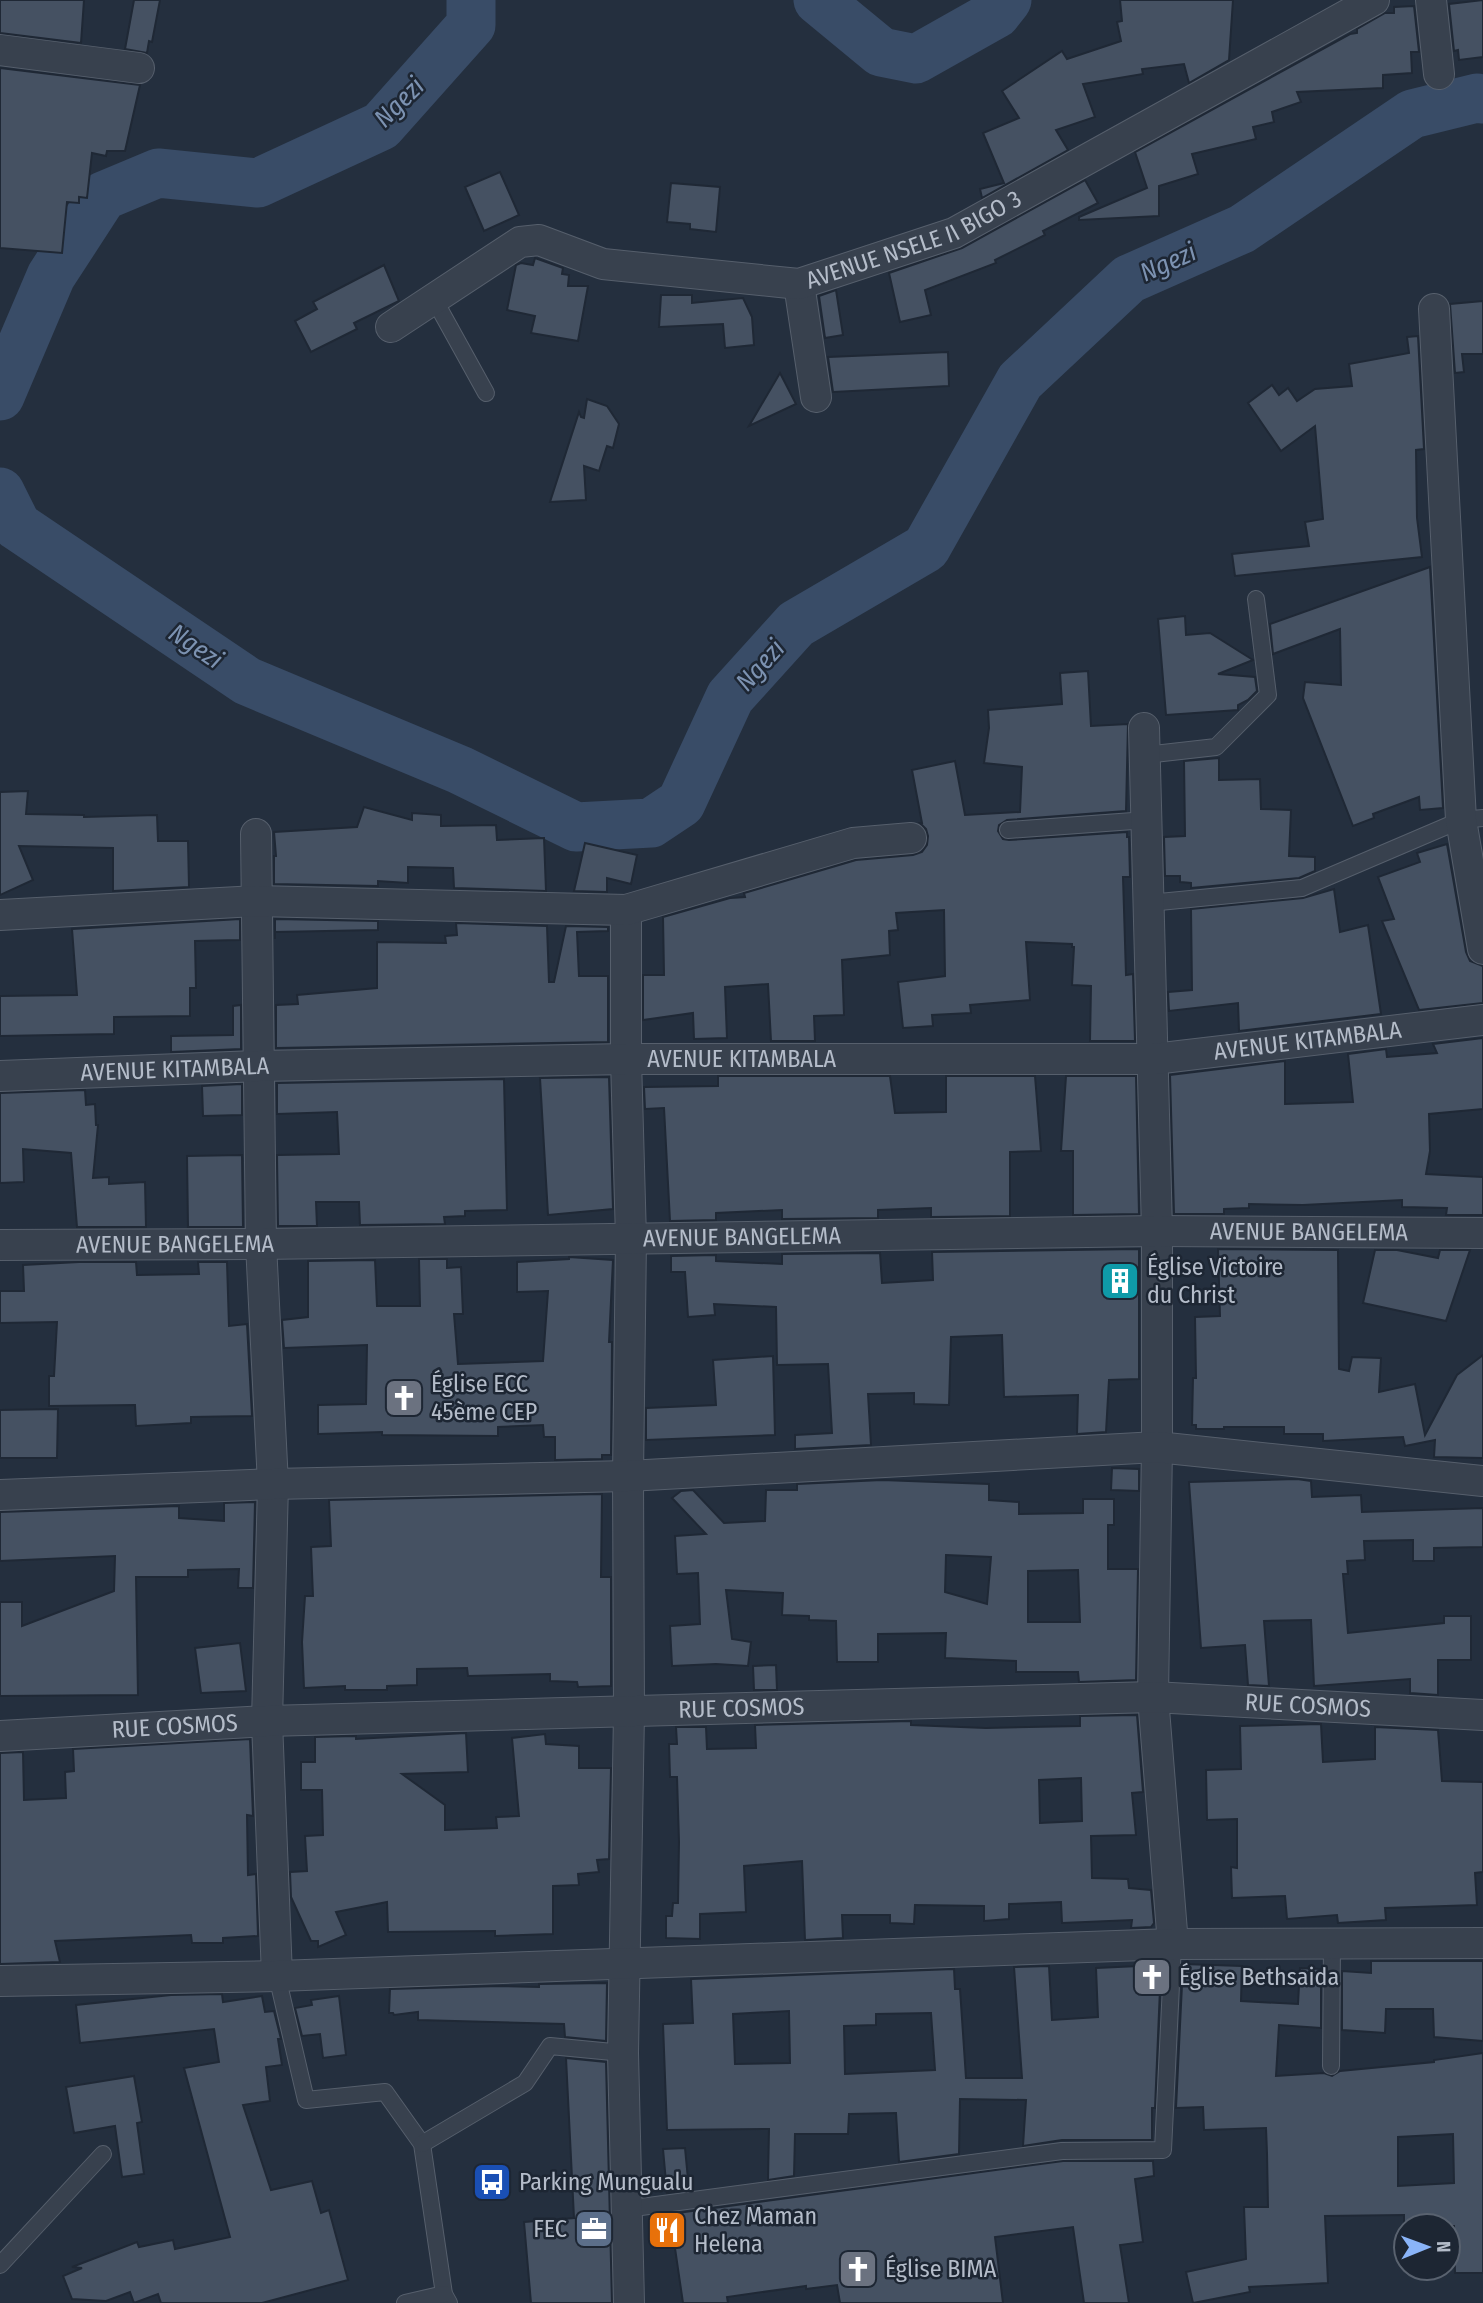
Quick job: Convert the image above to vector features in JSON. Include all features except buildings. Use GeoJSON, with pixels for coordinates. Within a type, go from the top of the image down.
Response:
{"type":"FeatureCollection","features":[{"type":"Feature","properties":{"kind":"street","name":"AVENUE NSELE II BIGO 3"},"geometry":{"type":"LineString","coordinates":[[391,327],[520,242],[540,240],[603,264],[799,284],[954,233],[1374,0]]}},
{"type":"Feature","properties":{"kind":"street"},"geometry":{"type":"LineString","coordinates":[[1431,0],[1439,74]]}},
{"type":"Feature","properties":{"kind":"street"},"geometry":{"type":"LineString","coordinates":[[0,50],[139,68]]}},
{"type":"Feature","properties":{"kind":"street"},"geometry":{"type":"LineString","coordinates":[[799,284],[816,397]]}},
{"type":"Feature","properties":{"kind":"street"},"geometry":{"type":"LineString","coordinates":[[1434,309],[1483,949]]}},
{"type":"Feature","properties":{"kind":"street"},"geometry":{"type":"LineString","coordinates":[[1144,742],[1157,1231],[1153,1696],[1173,1944]]}},
{"type":"Feature","properties":{"kind":"street"},"geometry":{"type":"LineString","coordinates":[[256,834],[261,1244],[273,1484],[267,1721],[277,1976]]}},
{"type":"Feature","properties":{"kind":"street"},"geometry":{"type":"LineString","coordinates":[[0,915],[257,901],[626,910],[853,844],[911,838]]}},
{"type":"Feature","properties":{"kind":"street"},"geometry":{"type":"LineString","coordinates":[[626,910],[626,1059],[631,1239],[629,1713],[623,2053],[629,2303]]}},
{"type":"Feature","properties":{"kind":"street","name":"AVENUE KITAMBALA"},"geometry":{"type":"LineString","coordinates":[[0,1076],[259,1066],[626,1059],[1154,1059],[1483,1020]]}},
{"type":"Feature","properties":{"kind":"street","name":"AVENUE BANGELEMA"},"geometry":{"type":"LineString","coordinates":[[0,1245],[261,1244],[1157,1231],[1483,1233]]}},
{"type":"Feature","properties":{"kind":"street"},"geometry":{"type":"LineString","coordinates":[[0,1495],[273,1484],[628,1476],[1157,1447],[1483,1481]]}},
{"type":"Feature","properties":{"kind":"street","name":"RUE COSMOS"},"geometry":{"type":"LineString","coordinates":[[0,1736],[267,1721],[629,1713],[1153,1696],[1483,1715]]}},
{"type":"Feature","properties":{"kind":"street"},"geometry":{"type":"LineString","coordinates":[[0,1980],[277,1976],[1173,1944],[1483,1943]]}},
{"type":"Feature","properties":{"kind":"lane"},"geometry":{"type":"LineString","coordinates":[[434,299],[486,393]]}},
{"type":"Feature","properties":{"kind":"lane"},"geometry":{"type":"LineString","coordinates":[[1144,742],[1216,747],[1268,695],[1256,599]]}},
{"type":"Feature","properties":{"kind":"lane"},"geometry":{"type":"LineString","coordinates":[[1149,903],[1302,888],[1472,819]]}},
{"type":"Feature","properties":{"kind":"lane"},"geometry":{"type":"LineString","coordinates":[[1008,830],[1147,820]]}},
{"type":"Feature","properties":{"kind":"lane"},"geometry":{"type":"LineString","coordinates":[[626,2209],[1062,2151],[1163,2150],[1173,1944]]}},
{"type":"Feature","properties":{"kind":"lane"},"geometry":{"type":"LineString","coordinates":[[1331,2066],[1332,1944]]}},
{"type":"Feature","properties":{"kind":"lane"},"geometry":{"type":"LineString","coordinates":[[277,1976],[306,2100],[385,2092],[422,2144],[446,2298],[405,2303]]}},
{"type":"Feature","properties":{"kind":"lane"},"geometry":{"type":"LineString","coordinates":[[422,2144],[524,2083],[550,2046],[623,2053]]}},
{"type":"Feature","properties":{"kind":"lane"},"geometry":{"type":"LineString","coordinates":[[0,2265],[103,2154]]}},
{"type":"Feature","properties":{"kind":"waterway","name":"Ngezi"},"geometry":{"type":"LineString","coordinates":[[0,396],[51,276],[103,196],[158,173],[258,183],[381,126],[471,25],[471,0]]}},
{"type":"Feature","properties":{"kind":"waterway","name":"Ngezi"},"geometry":{"type":"LineString","coordinates":[[818,0],[881,52],[916,59],[996,14],[1007,0]]}},
{"type":"Feature","properties":{"kind":"waterway","name":"Ngezi"},"geometry":{"type":"LineString","coordinates":[[0,492],[17,526],[247,681],[460,770],[576,827],[651,823],[681,803],[730,697],[796,624],[926,548],[1020,381],[1129,279],[1242,229],[1412,114],[1477,98],[1483,99]]}},
{"type":"Feature","properties":{"kind":"place","name":"Église Victoire du Christ"},"geometry":{"type":"Point","coordinates":[1120,1281]}},
{"type":"Feature","properties":{"kind":"place","name":"Église ECC 45ème CEP"},"geometry":{"type":"Point","coordinates":[404,1398]}},
{"type":"Feature","properties":{"kind":"place","name":"Église Bethsaida"},"geometry":{"type":"Point","coordinates":[1152,1977]}},
{"type":"Feature","properties":{"kind":"place","name":"Parking Mungualu"},"geometry":{"type":"Point","coordinates":[492,2182]}},
{"type":"Feature","properties":{"kind":"place","name":"FEC"},"geometry":{"type":"Point","coordinates":[594,2229]}},
{"type":"Feature","properties":{"kind":"place","name":"Chez Maman Helena"},"geometry":{"type":"Point","coordinates":[667,2230]}},
{"type":"Feature","properties":{"kind":"place","name":"Église BIMA"},"geometry":{"type":"Point","coordinates":[858,2269]}}]}
